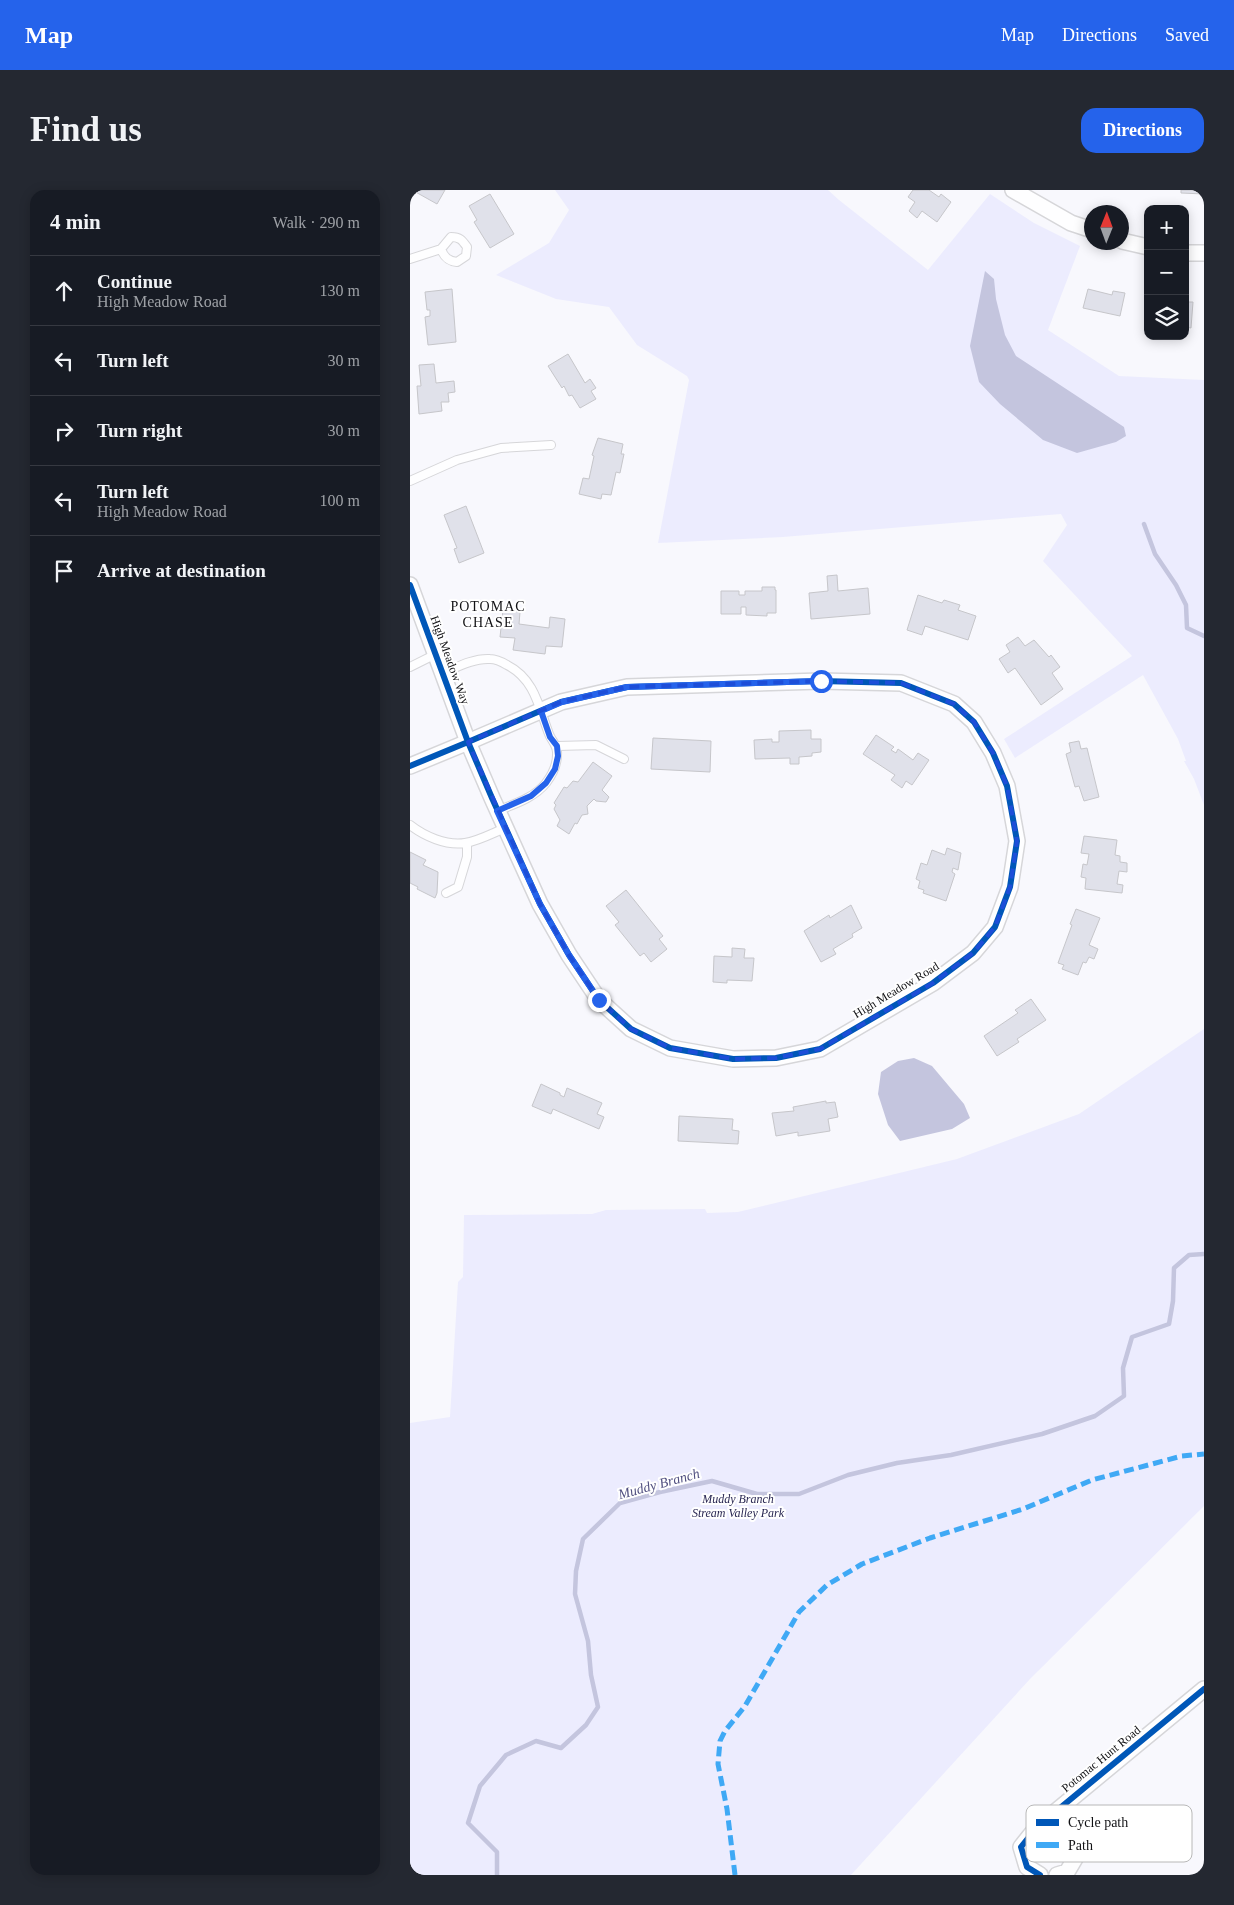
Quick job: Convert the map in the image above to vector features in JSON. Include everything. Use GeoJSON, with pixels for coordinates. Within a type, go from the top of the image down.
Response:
{"type":"FeatureCollection","features":[{"type":"Feature","properties":{"kind":"street"},"geometry":{"type":"LineString","coordinates":[[1013,190],[1071,223],[1084,227]]}},
{"type":"Feature","properties":{"kind":"street"},"geometry":{"type":"LineString","coordinates":[[1129,243],[1144,246]]}},
{"type":"Feature","properties":{"kind":"street"},"geometry":{"type":"LineString","coordinates":[[1189,253],[1204,253]]}},
{"type":"Feature","properties":{"kind":"street","name":"High Meadow Way"},"geometry":{"type":"LineString","coordinates":[[410,585],[468,742]]}},
{"type":"Feature","properties":{"kind":"street","name":"High Meadow Road"},"geometry":{"type":"LineString","coordinates":[[410,766],[562,702],[627,687],[821,681],[901,683],[954,704],[974,722],[993,753],[1007,786],[1017,841],[1010,887],[995,927],[973,952],[933,983],[820,1049],[776,1058],[733,1059],[670,1048],[631,1030],[599,1000],[569,955],[540,904],[497,811],[468,742]]}},
{"type":"Feature","properties":{"kind":"street","name":"Potomac Hunt Road"},"geometry":{"type":"LineString","coordinates":[[1063,1805],[1204,1689]]}},
{"type":"Feature","properties":{"kind":"street","name":"Potomac Hunt Road"},"geometry":{"type":"LineString","coordinates":[[1026,1841],[1021,1847],[1027,1867],[1040,1875]]}},
{"type":"Feature","properties":{"kind":"street","name":"Potomac Hunt Road"},"geometry":{"type":"LineString","coordinates":[[1056,1875],[1067,1872],[1073,1862]]}},
{"type":"Feature","properties":{"kind":"lane"},"geometry":{"type":"LineString","coordinates":[[410,259],[441,249]]}},
{"type":"Feature","properties":{"kind":"lane"},"geometry":{"type":"LineString","coordinates":[[410,481],[457,460],[501,448],[552,445]]}},
{"type":"Feature","properties":{"kind":"lane"},"geometry":{"type":"LineString","coordinates":[[410,667],[436,654]]}},
{"type":"Feature","properties":{"kind":"lane"},"geometry":{"type":"LineString","coordinates":[[443,673],[478,659],[491,659],[525,676],[533,690],[550,737],[557,746],[558,756],[555,769],[546,783],[531,796],[497,811]]}},
{"type":"Feature","properties":{"kind":"lane"},"geometry":{"type":"LineString","coordinates":[[557,746],[596,745],[624,759]]}},
{"type":"Feature","properties":{"kind":"lane"},"geometry":{"type":"LineString","coordinates":[[410,825],[426,836],[456,844],[467,843],[505,828]]}},
{"type":"Feature","properties":{"kind":"lane"},"geometry":{"type":"LineString","coordinates":[[446,893],[458,887],[467,857],[467,843]]}},
{"type":"Feature","properties":{"kind":"highlighted area"},"geometry":{"type":"Polygon","coordinates":[[[821,681],[901,683],[954,704],[974,722],[993,753],[1007,786],[1017,841],[1010,887],[995,927],[973,953],[933,983],[820,1049],[776,1058],[733,1059],[670,1048],[631,1029],[599,1000],[569,955],[540,904],[468,742],[561,702],[627,687],[821,681]]]}},
{"type":"Feature","properties":{"kind":"green space"},"geometry":{"type":"Polygon","coordinates":[[[555,190],[828,190],[928,270],[990,194],[1034,223],[1080,246],[1048,330],[1119,376],[1204,380],[1204,805],[1194,779],[1184,761],[1186,761],[1178,739],[1143,675],[1015,758],[1004,739],[1132,656],[1043,561],[1067,525],[1061,514],[783,537],[658,543],[689,380],[687,376],[637,345],[609,307],[556,299],[496,275],[549,243],[569,210],[555,190]]]}},
{"type":"Feature","properties":{"kind":"green space","name":"Muddy Branch Stream Valley Park"},"geometry":{"type":"Polygon","coordinates":[[[1204,1029],[1204,1506],[1030,1679],[851,1875],[410,1875],[410,1423],[450,1417],[458,1282],[463,1277],[464,1215],[592,1214],[606,1210],[705,1209],[707,1213],[738,1212],[957,1159],[1079,1114],[1204,1029]]]}},
{"type":"Feature","properties":{"kind":"shaded area"},"geometry":{"type":"Polygon","coordinates":[[[985,271],[994,279],[996,299],[1005,335],[1016,356],[1124,427],[1126,436],[1116,442],[1077,453],[1043,440],[1000,404],[979,382],[970,346],[985,271]]]}},
{"type":"Feature","properties":{"kind":"shaded area"},"geometry":{"type":"Polygon","coordinates":[[[914,1058],[932,1066],[964,1104],[970,1118],[952,1129],[900,1141],[888,1125],[878,1094],[881,1072],[898,1061],[914,1058]]]}},
{"type":"Feature","properties":{"kind":"building"},"geometry":{"type":"Polygon","coordinates":[[[412,190],[445,190],[437,204],[412,190]]]}},
{"type":"Feature","properties":{"kind":"building"},"geometry":{"type":"Polygon","coordinates":[[[913,190],[929,190],[939,197],[941,194],[951,202],[937,222],[922,211],[917,218],[909,211],[915,202],[908,197],[913,190]]]}},
{"type":"Feature","properties":{"kind":"building"},"geometry":{"type":"Polygon","coordinates":[[[1181,190],[1204,190],[1204,194],[1181,193],[1181,190]]]}},
{"type":"Feature","properties":{"kind":"building"},"geometry":{"type":"Polygon","coordinates":[[[490,194],[514,234],[490,248],[474,222],[477,220],[469,206],[490,194]]]}},
{"type":"Feature","properties":{"kind":"building"},"geometry":{"type":"Polygon","coordinates":[[[452,289],[456,342],[428,345],[425,317],[430,316],[430,310],[427,310],[425,292],[452,289]]]}},
{"type":"Feature","properties":{"kind":"building"},"geometry":{"type":"Polygon","coordinates":[[[1088,289],[1112,295],[1113,291],[1125,293],[1120,316],[1083,308],[1088,289]]]}},
{"type":"Feature","properties":{"kind":"building"},"geometry":{"type":"Polygon","coordinates":[[[1189,302],[1193,302],[1191,328],[1189,328],[1189,302]]]}},
{"type":"Feature","properties":{"kind":"building"},"geometry":{"type":"Polygon","coordinates":[[[568,354],[585,383],[590,379],[596,388],[591,391],[596,399],[580,408],[572,395],[569,396],[564,386],[562,388],[548,366],[568,354]]]}},
{"type":"Feature","properties":{"kind":"building"},"geometry":{"type":"Polygon","coordinates":[[[434,364],[436,383],[454,381],[455,392],[448,393],[449,402],[441,402],[442,411],[419,414],[417,386],[421,386],[419,365],[434,364]]]}},
{"type":"Feature","properties":{"kind":"building"},"geometry":{"type":"Polygon","coordinates":[[[598,438],[623,444],[621,454],[624,454],[620,473],[616,472],[611,495],[602,494],[601,499],[579,494],[583,478],[589,479],[594,456],[592,455],[598,438]]]}},
{"type":"Feature","properties":{"kind":"building"},"geometry":{"type":"Polygon","coordinates":[[[466,506],[484,553],[459,563],[454,549],[457,548],[444,515],[466,506]]]}},
{"type":"Feature","properties":{"kind":"building"},"geometry":{"type":"Polygon","coordinates":[[[837,575],[838,591],[868,588],[870,614],[811,619],[809,593],[828,591],[827,576],[837,575]]]}},
{"type":"Feature","properties":{"kind":"building"},"geometry":{"type":"Polygon","coordinates":[[[762,587],[775,587],[776,613],[767,613],[767,616],[746,615],[746,607],[741,607],[741,614],[721,614],[721,591],[739,591],[739,595],[745,595],[745,591],[762,591],[762,587]]]}},
{"type":"Feature","properties":{"kind":"building"},"geometry":{"type":"Polygon","coordinates":[[[918,595],[942,603],[944,600],[960,605],[958,610],[976,616],[968,640],[925,626],[922,635],[907,630],[918,595]]]}},
{"type":"Feature","properties":{"kind":"building"},"geometry":{"type":"Polygon","coordinates":[[[503,610],[520,612],[519,624],[549,628],[550,617],[565,619],[562,647],[546,646],[545,654],[513,650],[515,638],[500,637],[503,610]]]}},
{"type":"Feature","properties":{"kind":"building"},"geometry":{"type":"Polygon","coordinates":[[[1018,637],[1025,646],[1034,640],[1049,657],[1051,655],[1060,667],[1052,673],[1063,689],[1041,705],[1015,668],[1008,673],[999,659],[1010,652],[1006,645],[1018,637]]]}},
{"type":"Feature","properties":{"kind":"building"},"geometry":{"type":"Polygon","coordinates":[[[811,730],[811,739],[821,739],[821,752],[812,753],[812,756],[799,757],[799,764],[790,764],[790,758],[755,759],[754,740],[772,739],[772,742],[779,742],[779,731],[811,730]]]}},
{"type":"Feature","properties":{"kind":"building"},"geometry":{"type":"Polygon","coordinates":[[[876,735],[894,747],[891,750],[896,753],[898,749],[913,760],[918,753],[929,760],[912,785],[906,781],[902,788],[891,780],[895,775],[863,754],[876,735]]]}},
{"type":"Feature","properties":{"kind":"building"},"geometry":{"type":"Polygon","coordinates":[[[653,738],[711,741],[710,772],[651,769],[653,738]]]}},
{"type":"Feature","properties":{"kind":"building"},"geometry":{"type":"Polygon","coordinates":[[[1079,741],[1081,749],[1087,748],[1099,797],[1084,801],[1079,786],[1075,787],[1066,754],[1071,752],[1069,743],[1079,741]]]}},
{"type":"Feature","properties":{"kind":"building"},"geometry":{"type":"Polygon","coordinates":[[[593,762],[612,776],[602,790],[609,797],[606,802],[594,799],[587,806],[588,814],[582,815],[569,834],[557,826],[560,820],[554,809],[556,805],[554,803],[564,787],[567,788],[573,781],[578,782],[593,762]]]}},
{"type":"Feature","properties":{"kind":"building"},"geometry":{"type":"Polygon","coordinates":[[[1084,836],[1117,840],[1115,855],[1120,856],[1120,862],[1127,863],[1127,872],[1119,871],[1117,884],[1123,885],[1122,893],[1085,889],[1086,878],[1081,877],[1083,864],[1087,865],[1089,854],[1081,853],[1084,836]]]}},
{"type":"Feature","properties":{"kind":"building"},"geometry":{"type":"Polygon","coordinates":[[[947,848],[961,853],[958,870],[953,868],[952,872],[955,874],[946,901],[923,893],[924,890],[918,888],[920,881],[916,879],[921,863],[927,865],[932,850],[945,855],[947,848]]]}},
{"type":"Feature","properties":{"kind":"building"},"geometry":{"type":"Polygon","coordinates":[[[410,852],[426,860],[423,865],[438,872],[435,898],[417,889],[418,887],[410,883],[410,852]]]}},
{"type":"Feature","properties":{"kind":"building"},"geometry":{"type":"Polygon","coordinates":[[[626,890],[663,936],[659,939],[667,949],[651,962],[644,953],[640,956],[615,925],[619,922],[606,906],[626,890]]]}},
{"type":"Feature","properties":{"kind":"building"},"geometry":{"type":"Polygon","coordinates":[[[851,905],[862,928],[852,934],[853,937],[833,949],[836,954],[821,962],[804,931],[829,915],[830,918],[851,905]]]}},
{"type":"Feature","properties":{"kind":"building"},"geometry":{"type":"Polygon","coordinates":[[[1076,909],[1100,918],[1089,945],[1098,949],[1094,959],[1089,957],[1086,963],[1083,962],[1078,975],[1062,969],[1064,965],[1058,963],[1076,909]]]}},
{"type":"Feature","properties":{"kind":"building"},"geometry":{"type":"Polygon","coordinates":[[[732,948],[745,949],[744,958],[754,958],[752,981],[727,980],[727,983],[713,982],[714,956],[732,957],[732,948]]]}},
{"type":"Feature","properties":{"kind":"building"},"geometry":{"type":"Polygon","coordinates":[[[1031,999],[1046,1020],[1017,1039],[1019,1042],[997,1056],[984,1036],[1018,1013],[1015,1010],[1031,999]]]}},
{"type":"Feature","properties":{"kind":"building"},"geometry":{"type":"Polygon","coordinates":[[[541,1084],[560,1093],[564,1097],[567,1088],[602,1103],[597,1114],[604,1117],[599,1129],[553,1109],[551,1114],[532,1106],[541,1084]]]}},
{"type":"Feature","properties":{"kind":"building"},"geometry":{"type":"Polygon","coordinates":[[[826,1101],[826,1103],[835,1102],[838,1117],[828,1119],[830,1131],[798,1136],[798,1132],[776,1136],[772,1113],[794,1111],[793,1107],[826,1101]]]}},
{"type":"Feature","properties":{"kind":"building"},"geometry":{"type":"Polygon","coordinates":[[[679,1116],[733,1119],[732,1130],[739,1131],[738,1144],[678,1141],[679,1116]]]}},
{"type":"Feature","properties":{"kind":"waterway"},"geometry":{"type":"LineString","coordinates":[[1144,524],[1155,554],[1176,585],[1186,605],[1187,628],[1204,636]]}},
{"type":"Feature","properties":{"kind":"waterway","name":"Muddy Branch"},"geometry":{"type":"LineString","coordinates":[[497,1875],[497,1852],[468,1823],[480,1786],[506,1755],[536,1741],[561,1748],[586,1725],[598,1707],[591,1675],[588,1641],[575,1594],[576,1571],[583,1539],[620,1503],[712,1481],[757,1494],[799,1494],[848,1475],[897,1463],[951,1455],[1042,1434],[1095,1416],[1124,1396],[1123,1368],[1132,1337],[1169,1324],[1173,1301],[1174,1268],[1189,1255],[1204,1254]]}},
{"type":"Feature","properties":{"kind":"marked path"},"geometry":{"type":"LineString","coordinates":[[735,1875],[727,1809],[718,1764],[720,1741],[725,1731],[745,1706],[799,1612],[827,1585],[862,1564],[930,1538],[1023,1509],[1092,1480],[1182,1456],[1204,1454]]}},
{"type":"Feature","properties":{"kind":"cycle path"},"geometry":{"type":"LineString","coordinates":[[410,585],[468,742],[540,904],[569,955],[599,1000],[631,1029],[670,1048],[733,1059],[776,1058],[820,1049],[933,983],[973,953],[995,927],[1010,887],[1017,841],[1007,786],[993,753],[974,722],[954,704],[901,683],[821,681],[627,687],[561,702],[468,742],[410,766]]}},
{"type":"Feature","properties":{"kind":"cycle path"},"geometry":{"type":"LineString","coordinates":[[1064,1805],[1204,1689]]}},
{"type":"Feature","properties":{"kind":"cycle path"},"geometry":{"type":"LineString","coordinates":[[1026,1841],[1021,1847],[1027,1867],[1040,1875]]}},
{"type":"Feature","properties":{"kind":"district","name":"POTOMAC CHASE"},"geometry":{"type":"Point","coordinates":[488,614]}},
{"type":"Feature","properties":{"kind":"route"},"geometry":{"type":"LineString","coordinates":[[599,1000],[569,955],[540,904],[497,811],[531,796],[546,783],[555,769],[558,756],[557,746],[550,737],[541,711],[562,702],[627,687],[821,681]]}}]}
